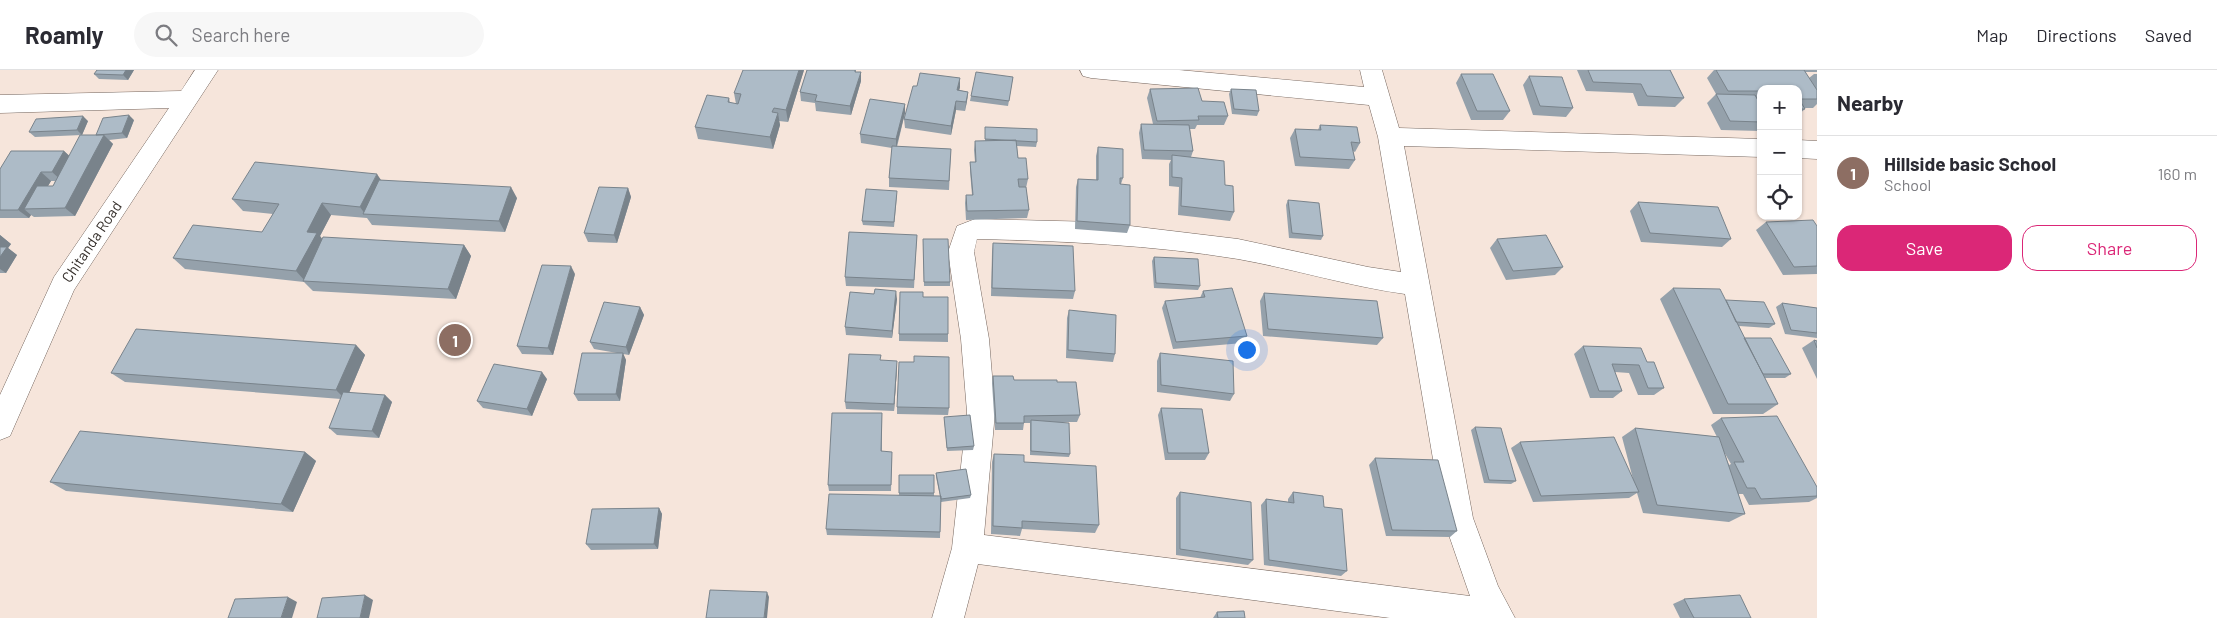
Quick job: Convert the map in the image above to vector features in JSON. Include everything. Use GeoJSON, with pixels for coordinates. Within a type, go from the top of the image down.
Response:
{"type":"FeatureCollection","features":[{"type":"Feature","properties":{"kind":"street","name":"Chitanda Road"},"geometry":{"type":"LineString","coordinates":[[0,427],[63,285],[207,70]]}},
{"type":"Feature","properties":{"kind":"street"},"geometry":{"type":"LineString","coordinates":[[1091,70],[1379,97]]}},
{"type":"Feature","properties":{"kind":"street"},"geometry":{"type":"LineString","coordinates":[[1371,70],[1390,137],[1458,518],[1484,594],[1498,617]]}},
{"type":"Feature","properties":{"kind":"street"},"geometry":{"type":"LineString","coordinates":[[0,104],[189,99]]}},
{"type":"Feature","properties":{"kind":"street"},"geometry":{"type":"LineString","coordinates":[[1390,137],[1757,148]]}},
{"type":"Feature","properties":{"kind":"street"},"geometry":{"type":"LineString","coordinates":[[1802,150],[1817,150]]}},
{"type":"Feature","properties":{"kind":"street"},"geometry":{"type":"LineString","coordinates":[[948,618],[967,548],[981,412],[975,339],[961,252],[966,233],[975,229],[1097,232],[1238,248],[1368,278],[1416,285]]}},
{"type":"Feature","properties":{"kind":"street"},"geometry":{"type":"LineString","coordinates":[[967,548],[1498,617]]}},
{"type":"Feature","properties":{"kind":"building"},"geometry":{"type":"Polygon","coordinates":[[[97,70],[126,70],[123,75],[94,74],[97,70]]]}},
{"type":"Feature","properties":{"kind":"building"},"geometry":{"type":"Polygon","coordinates":[[[743,70],[799,70],[786,110],[774,108],[772,112],[778,113],[770,137],[695,127],[707,95],[729,98],[728,102],[738,104],[741,94],[734,93],[743,70]]]}},
{"type":"Feature","properties":{"kind":"building"},"geometry":{"type":"Polygon","coordinates":[[[807,70],[855,70],[855,72],[861,72],[850,106],[815,101],[817,95],[800,92],[807,70]]]}},
{"type":"Feature","properties":{"kind":"building"},"geometry":{"type":"Polygon","coordinates":[[[1588,70],[1670,70],[1684,98],[1647,96],[1641,84],[1593,82],[1588,70]]]}},
{"type":"Feature","properties":{"kind":"building"},"geometry":{"type":"Polygon","coordinates":[[[1716,70],[1804,70],[1817,90],[1817,99],[1802,99],[1802,85],[1757,85],[1757,91],[1728,91],[1716,70]]]}},
{"type":"Feature","properties":{"kind":"building"},"geometry":{"type":"Polygon","coordinates":[[[976,72],[1013,77],[1009,101],[971,96],[976,72]]]}},
{"type":"Feature","properties":{"kind":"building"},"geometry":{"type":"Polygon","coordinates":[[[920,73],[960,78],[957,90],[968,92],[966,102],[956,101],[951,126],[904,119],[913,86],[917,86],[920,73]]]}},
{"type":"Feature","properties":{"kind":"building"},"geometry":{"type":"Polygon","coordinates":[[[1461,74],[1493,74],[1510,111],[1477,111],[1461,74]]]}},
{"type":"Feature","properties":{"kind":"building"},"geometry":{"type":"Polygon","coordinates":[[[1529,76],[1562,77],[1573,108],[1540,106],[1529,76]]]}},
{"type":"Feature","properties":{"kind":"building"},"geometry":{"type":"Polygon","coordinates":[[[1198,88],[1202,101],[1224,102],[1228,116],[1198,116],[1199,120],[1157,121],[1150,89],[1198,88]]]}},
{"type":"Feature","properties":{"kind":"building"},"geometry":{"type":"Polygon","coordinates":[[[1231,89],[1256,90],[1259,111],[1234,109],[1231,89]]]}},
{"type":"Feature","properties":{"kind":"building"},"geometry":{"type":"Polygon","coordinates":[[[1716,94],[1755,95],[1757,99],[1757,122],[1730,121],[1716,94]]]}},
{"type":"Feature","properties":{"kind":"building"},"geometry":{"type":"Polygon","coordinates":[[[870,99],[905,104],[896,139],[860,134],[870,99]]]}},
{"type":"Feature","properties":{"kind":"building"},"geometry":{"type":"Polygon","coordinates":[[[129,115],[122,133],[96,135],[103,118],[129,115]]]}},
{"type":"Feature","properties":{"kind":"building"},"geometry":{"type":"Polygon","coordinates":[[[83,116],[77,130],[29,132],[36,119],[83,116]]]}},
{"type":"Feature","properties":{"kind":"building"},"geometry":{"type":"Polygon","coordinates":[[[1141,124],[1189,125],[1193,151],[1144,150],[1141,124]]]}},
{"type":"Feature","properties":{"kind":"building"},"geometry":{"type":"Polygon","coordinates":[[[1320,125],[1357,127],[1360,143],[1351,142],[1355,160],[1300,157],[1295,129],[1321,130],[1320,125]]]}},
{"type":"Feature","properties":{"kind":"building"},"geometry":{"type":"Polygon","coordinates":[[[985,127],[1037,129],[1037,142],[985,139],[985,127]]]}},
{"type":"Feature","properties":{"kind":"building"},"geometry":{"type":"Polygon","coordinates":[[[80,135],[104,135],[65,208],[24,209],[37,186],[53,186],[80,135]]]}},
{"type":"Feature","properties":{"kind":"building"},"geometry":{"type":"Polygon","coordinates":[[[1016,140],[1018,158],[1026,158],[1028,179],[1018,179],[1019,187],[1026,187],[1029,210],[967,211],[966,195],[973,195],[970,162],[976,162],[975,141],[1016,140]]]}},
{"type":"Feature","properties":{"kind":"building"},"geometry":{"type":"Polygon","coordinates":[[[892,146],[951,149],[949,181],[889,178],[892,146]]]}},
{"type":"Feature","properties":{"kind":"building"},"geometry":{"type":"Polygon","coordinates":[[[1098,147],[1123,149],[1123,178],[1120,178],[1120,184],[1130,185],[1130,225],[1077,221],[1078,179],[1098,180],[1098,147]]]}},
{"type":"Feature","properties":{"kind":"building"},"geometry":{"type":"Polygon","coordinates":[[[11,151],[64,151],[52,172],[41,172],[18,210],[0,210],[0,169],[11,151]]]}},
{"type":"Feature","properties":{"kind":"building"},"geometry":{"type":"Polygon","coordinates":[[[1172,155],[1224,161],[1225,185],[1233,186],[1234,212],[1181,206],[1182,178],[1172,177],[1172,155]]]}},
{"type":"Feature","properties":{"kind":"building"},"geometry":{"type":"Polygon","coordinates":[[[255,162],[377,174],[360,207],[322,203],[307,232],[317,233],[296,271],[173,258],[193,225],[262,232],[279,204],[232,199],[255,162]]]}},
{"type":"Feature","properties":{"kind":"building"},"geometry":{"type":"Polygon","coordinates":[[[379,180],[511,187],[499,221],[363,214],[379,180]]]}},
{"type":"Feature","properties":{"kind":"building"},"geometry":{"type":"Polygon","coordinates":[[[599,187],[628,188],[614,235],[584,233],[599,187]]]}},
{"type":"Feature","properties":{"kind":"building"},"geometry":{"type":"Polygon","coordinates":[[[866,189],[897,191],[894,222],[862,221],[866,189]]]}},
{"type":"Feature","properties":{"kind":"building"},"geometry":{"type":"Polygon","coordinates":[[[1288,200],[1319,203],[1323,236],[1292,233],[1288,200]]]}},
{"type":"Feature","properties":{"kind":"building"},"geometry":{"type":"Polygon","coordinates":[[[1638,202],[1718,207],[1731,239],[1650,233],[1638,202]]]}},
{"type":"Feature","properties":{"kind":"building"},"geometry":{"type":"Polygon","coordinates":[[[1813,220],[1817,226],[1817,266],[1794,267],[1766,222],[1813,220]]]}},
{"type":"Feature","properties":{"kind":"building"},"geometry":{"type":"Polygon","coordinates":[[[849,232],[917,235],[914,280],[845,277],[849,232]]]}},
{"type":"Feature","properties":{"kind":"building"},"geometry":{"type":"Polygon","coordinates":[[[1546,235],[1563,267],[1513,271],[1497,239],[1546,235]]]}},
{"type":"Feature","properties":{"kind":"building"},"geometry":{"type":"Polygon","coordinates":[[[323,237],[464,245],[448,289],[303,281],[323,237]]]}},
{"type":"Feature","properties":{"kind":"building"},"geometry":{"type":"Polygon","coordinates":[[[923,239],[948,239],[950,282],[924,282],[923,239]]]}},
{"type":"Feature","properties":{"kind":"building"},"geometry":{"type":"Polygon","coordinates":[[[993,243],[1073,246],[1075,291],[992,288],[993,243]]]}},
{"type":"Feature","properties":{"kind":"building"},"geometry":{"type":"Polygon","coordinates":[[[0,247],[7,247],[0,257],[0,247]]]}},
{"type":"Feature","properties":{"kind":"building"},"geometry":{"type":"Polygon","coordinates":[[[1154,257],[1198,259],[1200,286],[1156,283],[1154,257]]]}},
{"type":"Feature","properties":{"kind":"building"},"geometry":{"type":"Polygon","coordinates":[[[542,265],[571,266],[548,348],[517,346],[542,265]]]}},
{"type":"Feature","properties":{"kind":"building"},"geometry":{"type":"Polygon","coordinates":[[[1232,288],[1247,336],[1176,342],[1165,301],[1205,297],[1203,291],[1232,288]]]}},
{"type":"Feature","properties":{"kind":"building"},"geometry":{"type":"Polygon","coordinates":[[[1673,288],[1720,289],[1778,404],[1728,404],[1673,288]]]}},
{"type":"Feature","properties":{"kind":"building"},"geometry":{"type":"Polygon","coordinates":[[[875,289],[896,291],[892,331],[845,327],[850,292],[874,294],[875,289]]]}},
{"type":"Feature","properties":{"kind":"building"},"geometry":{"type":"Polygon","coordinates":[[[900,292],[923,292],[923,297],[948,297],[948,334],[899,334],[900,292]]]}},
{"type":"Feature","properties":{"kind":"building"},"geometry":{"type":"Polygon","coordinates":[[[1264,293],[1377,301],[1383,338],[1268,329],[1264,293]]]}},
{"type":"Feature","properties":{"kind":"building"},"geometry":{"type":"Polygon","coordinates":[[[1726,300],[1764,302],[1775,324],[1736,322],[1726,300]]]}},
{"type":"Feature","properties":{"kind":"building"},"geometry":{"type":"Polygon","coordinates":[[[604,302],[640,307],[626,347],[590,342],[604,302]]]}},
{"type":"Feature","properties":{"kind":"building"},"geometry":{"type":"Polygon","coordinates":[[[1782,303],[1817,308],[1817,333],[1791,330],[1782,303]]]}},
{"type":"Feature","properties":{"kind":"building"},"geometry":{"type":"Polygon","coordinates":[[[1069,310],[1116,315],[1115,354],[1068,350],[1069,310]]]}},
{"type":"Feature","properties":{"kind":"building"},"geometry":{"type":"Polygon","coordinates":[[[136,329],[356,345],[336,390],[111,373],[136,329]]]}},
{"type":"Feature","properties":{"kind":"building"},"geometry":{"type":"Polygon","coordinates":[[[1744,338],[1771,338],[1791,374],[1763,374],[1744,338]]]}},
{"type":"Feature","properties":{"kind":"building"},"geometry":{"type":"Polygon","coordinates":[[[1583,346],[1641,348],[1647,362],[1654,362],[1664,388],[1648,388],[1639,365],[1612,364],[1622,391],[1599,391],[1583,346]]]}},
{"type":"Feature","properties":{"kind":"building"},"geometry":{"type":"Polygon","coordinates":[[[582,353],[623,353],[616,394],[574,394],[582,353]]]}},
{"type":"Feature","properties":{"kind":"building"},"geometry":{"type":"Polygon","coordinates":[[[1160,353],[1233,361],[1234,394],[1161,385],[1160,353]]]}},
{"type":"Feature","properties":{"kind":"building"},"geometry":{"type":"Polygon","coordinates":[[[849,354],[881,355],[880,360],[897,361],[894,404],[845,402],[849,354]]]}},
{"type":"Feature","properties":{"kind":"building"},"geometry":{"type":"Polygon","coordinates":[[[914,356],[949,357],[949,408],[897,407],[899,362],[914,362],[914,356]]]}},
{"type":"Feature","properties":{"kind":"building"},"geometry":{"type":"Polygon","coordinates":[[[494,364],[542,372],[527,409],[477,401],[494,364]]]}},
{"type":"Feature","properties":{"kind":"building"},"geometry":{"type":"Polygon","coordinates":[[[993,376],[1013,376],[1014,380],[1076,382],[1080,415],[1024,416],[1024,423],[996,423],[993,376]]]}},
{"type":"Feature","properties":{"kind":"building"},"geometry":{"type":"Polygon","coordinates":[[[343,392],[385,395],[372,431],[329,428],[343,392]]]}},
{"type":"Feature","properties":{"kind":"building"},"geometry":{"type":"Polygon","coordinates":[[[1161,408],[1202,409],[1209,453],[1168,453],[1161,408]]]}},
{"type":"Feature","properties":{"kind":"building"},"geometry":{"type":"Polygon","coordinates":[[[832,413],[882,413],[881,451],[892,452],[891,485],[828,485],[832,413]]]}},
{"type":"Feature","properties":{"kind":"building"},"geometry":{"type":"Polygon","coordinates":[[[970,415],[974,446],[947,448],[944,417],[970,415]]]}},
{"type":"Feature","properties":{"kind":"building"},"geometry":{"type":"Polygon","coordinates":[[[1777,416],[1817,487],[1817,496],[1761,499],[1755,488],[1747,488],[1734,462],[1744,462],[1721,418],[1777,416]]]}},
{"type":"Feature","properties":{"kind":"building"},"geometry":{"type":"Polygon","coordinates":[[[1031,420],[1069,423],[1070,454],[1031,451],[1031,420]]]}},
{"type":"Feature","properties":{"kind":"building"},"geometry":{"type":"Polygon","coordinates":[[[1475,427],[1501,428],[1516,481],[1489,480],[1475,427]]]}},
{"type":"Feature","properties":{"kind":"building"},"geometry":{"type":"Polygon","coordinates":[[[1635,428],[1719,437],[1745,514],[1657,505],[1635,428]]]}},
{"type":"Feature","properties":{"kind":"building"},"geometry":{"type":"Polygon","coordinates":[[[80,431],[305,452],[281,504],[50,482],[80,431]]]}},
{"type":"Feature","properties":{"kind":"building"},"geometry":{"type":"Polygon","coordinates":[[[1614,437],[1639,492],[1541,496],[1520,442],[1614,437]]]}},
{"type":"Feature","properties":{"kind":"building"},"geometry":{"type":"Polygon","coordinates":[[[994,454],[1024,455],[1024,462],[1096,466],[1099,525],[1022,521],[1022,528],[993,526],[994,454]]]}},
{"type":"Feature","properties":{"kind":"building"},"geometry":{"type":"Polygon","coordinates":[[[1375,458],[1438,460],[1457,531],[1392,530],[1375,458]]]}},
{"type":"Feature","properties":{"kind":"building"},"geometry":{"type":"Polygon","coordinates":[[[966,469],[971,495],[941,499],[936,473],[966,469]]]}},
{"type":"Feature","properties":{"kind":"building"},"geometry":{"type":"Polygon","coordinates":[[[899,475],[934,475],[934,493],[899,493],[899,475]]]}},
{"type":"Feature","properties":{"kind":"building"},"geometry":{"type":"Polygon","coordinates":[[[1180,492],[1251,502],[1253,560],[1180,549],[1180,492]]]}},
{"type":"Feature","properties":{"kind":"building"},"geometry":{"type":"Polygon","coordinates":[[[1293,492],[1323,496],[1324,507],[1342,509],[1347,571],[1269,560],[1266,499],[1294,503],[1293,492]]]}},
{"type":"Feature","properties":{"kind":"building"},"geometry":{"type":"Polygon","coordinates":[[[829,494],[941,496],[940,532],[826,529],[829,494]]]}},
{"type":"Feature","properties":{"kind":"building"},"geometry":{"type":"Polygon","coordinates":[[[659,508],[654,544],[586,544],[592,509],[659,508]]]}},
{"type":"Feature","properties":{"kind":"building"},"geometry":{"type":"Polygon","coordinates":[[[710,590],[767,592],[764,618],[706,618],[710,590]]]}},
{"type":"Feature","properties":{"kind":"building"},"geometry":{"type":"Polygon","coordinates":[[[365,595],[360,618],[317,618],[322,598],[365,595]]]}},
{"type":"Feature","properties":{"kind":"building"},"geometry":{"type":"Polygon","coordinates":[[[1740,595],[1751,618],[1694,618],[1684,599],[1740,595]]]}},
{"type":"Feature","properties":{"kind":"building"},"geometry":{"type":"Polygon","coordinates":[[[288,597],[281,618],[228,618],[235,599],[288,597]]]}},
{"type":"Feature","properties":{"kind":"building"},"geometry":{"type":"Polygon","coordinates":[[[1244,611],[1245,618],[1218,618],[1217,612],[1244,611]]]}},
{"type":"Feature","properties":{"kind":"place","name":"Hillside basic School"},"geometry":{"type":"Point","coordinates":[455,340]}}]}
